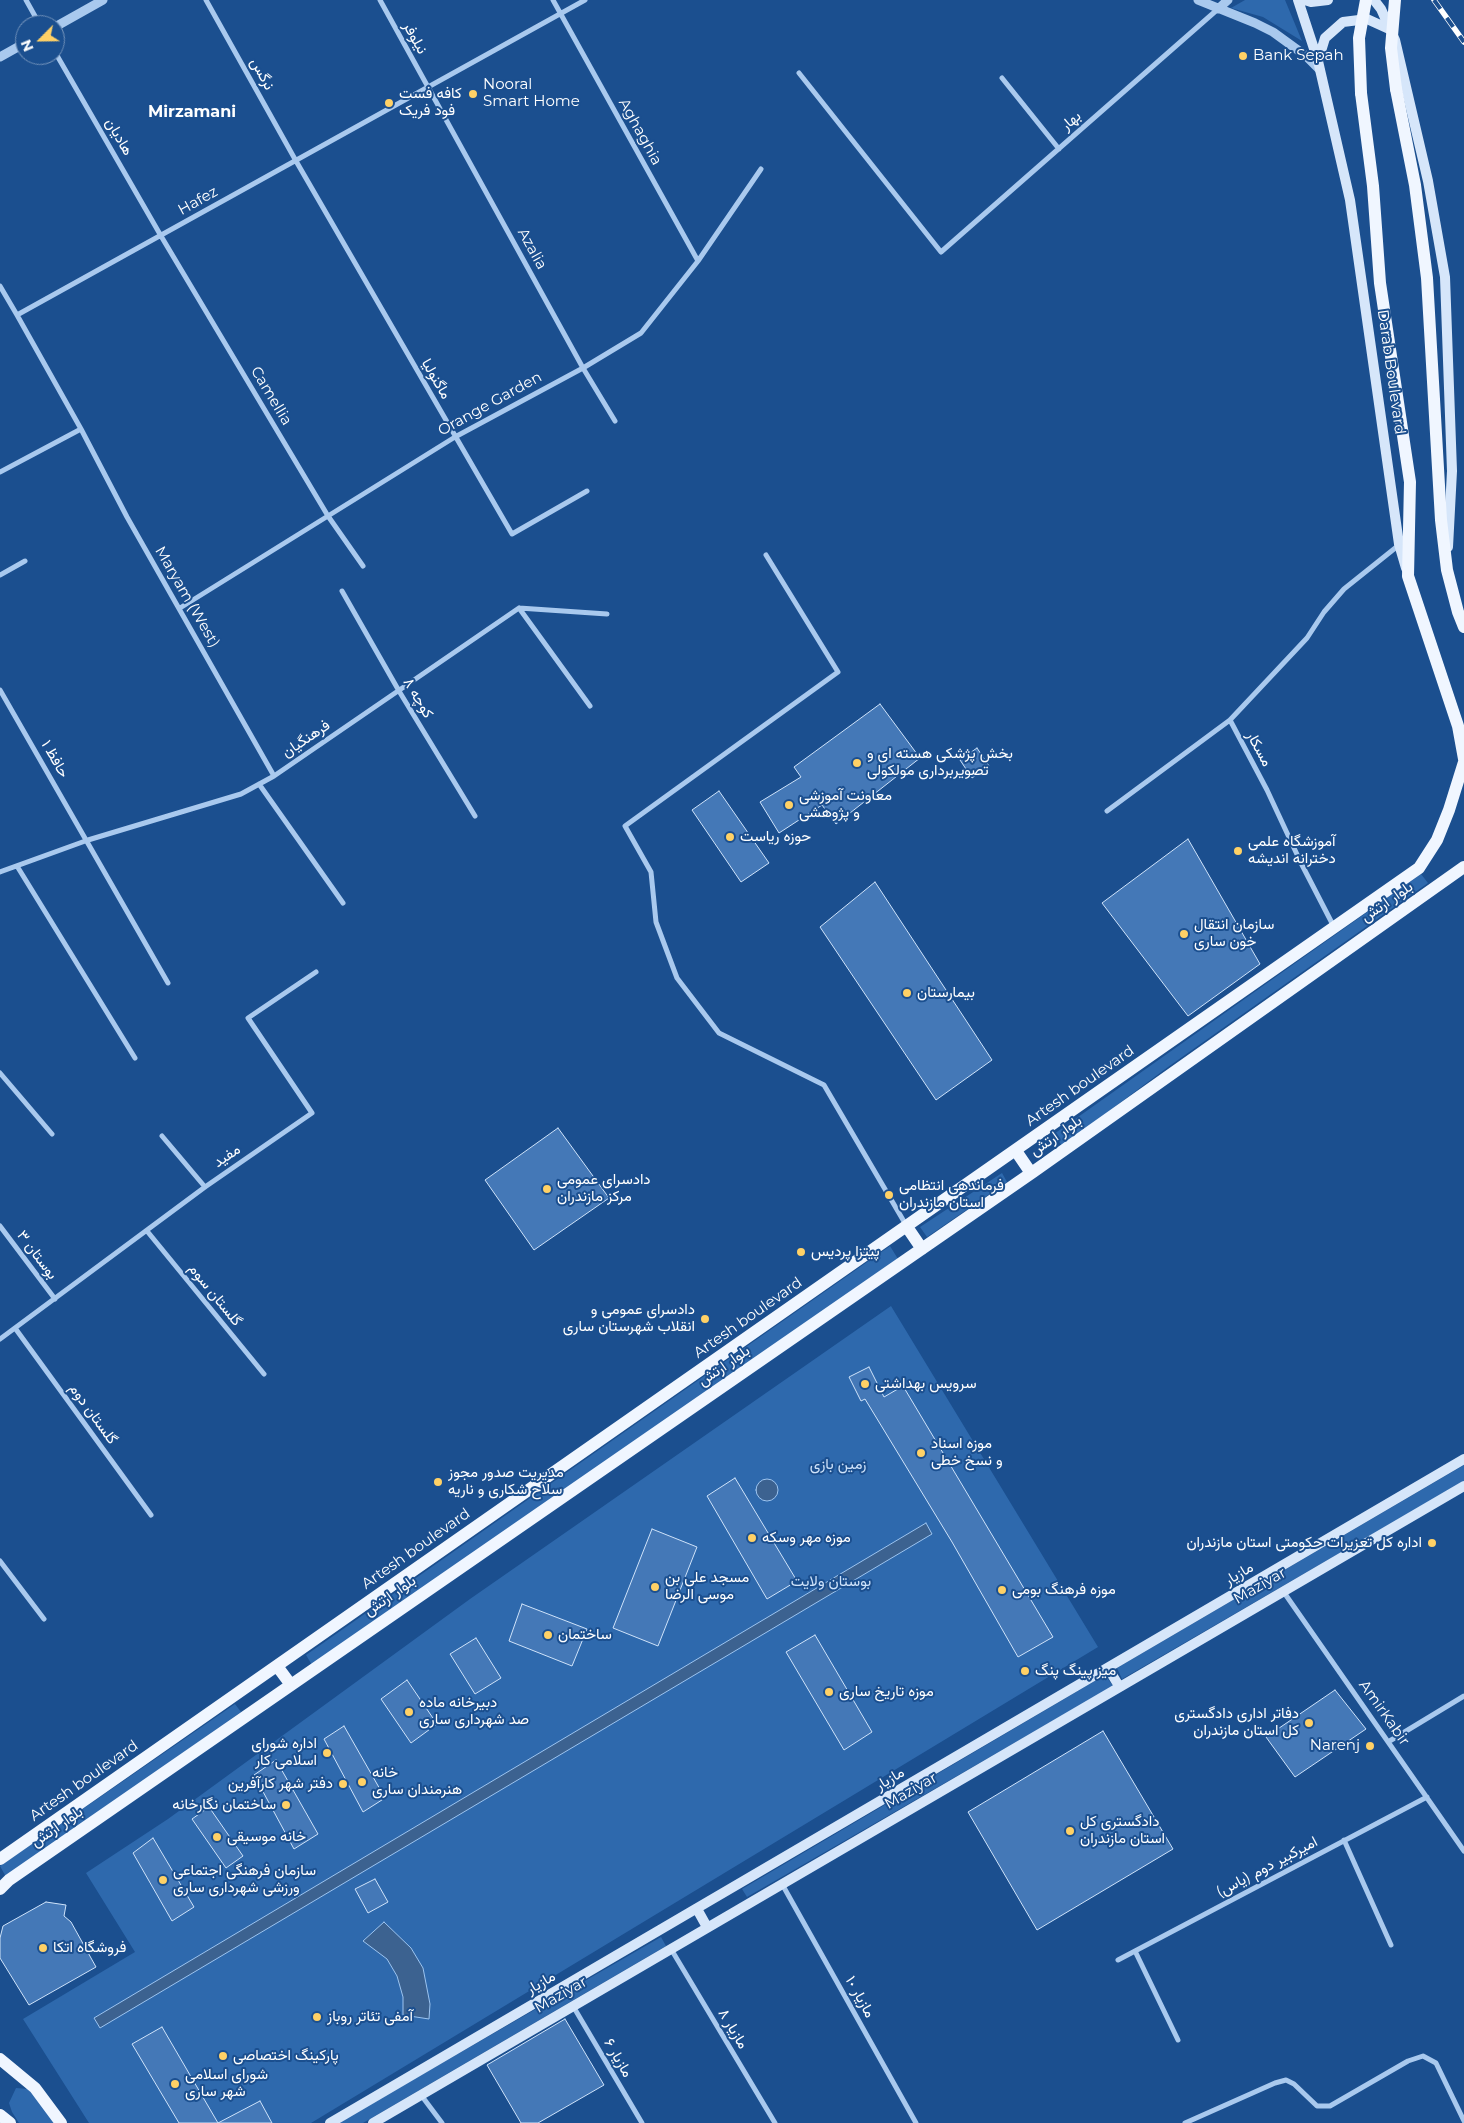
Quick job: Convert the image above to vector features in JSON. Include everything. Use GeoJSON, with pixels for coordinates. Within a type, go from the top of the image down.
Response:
{"type":"FeatureCollection","features":[{"type":"Feature","properties":{"kind":"main road","name":"Darab Boulevard"},"geometry":{"type":"LineString","coordinates":[[1298,0],[1319,66],[1350,200],[1400,544],[1408,576],[1444,682],[1463,746],[1464,760]]}},
{"type":"Feature","properties":{"kind":"main road"},"geometry":{"type":"LineString","coordinates":[[1305,0],[1311,2],[1328,0]]}},
{"type":"Feature","properties":{"kind":"main road"},"geometry":{"type":"LineString","coordinates":[[1366,0],[1359,38],[1361,93],[1373,186],[1380,283],[1410,482],[1408,576]]}},
{"type":"Feature","properties":{"kind":"main road"},"geometry":{"type":"LineString","coordinates":[[1374,0],[1395,40],[1428,181],[1445,277],[1452,471],[1448,570]]}},
{"type":"Feature","properties":{"kind":"main road"},"geometry":{"type":"LineString","coordinates":[[1395,0],[1391,48],[1396,89],[1415,185],[1427,278],[1441,520],[1448,570],[1458,612],[1464,627]]}},
{"type":"Feature","properties":{"kind":"main road"},"geometry":{"type":"LineString","coordinates":[[1319,66],[1325,38],[1343,22],[1367,19],[1389,29]]}},
{"type":"Feature","properties":{"kind":"main road","name":"Artesh boulevard"},"geometry":{"type":"LineString","coordinates":[[0,1859],[1419,868],[1437,840],[1449,810],[1464,760]]}},
{"type":"Feature","properties":{"kind":"main road","name":"بلوار ارتش"},"geometry":{"type":"LineString","coordinates":[[0,1889],[9,1880],[1031,1173],[1464,867]]}},
{"type":"Feature","properties":{"kind":"main road"},"geometry":{"type":"LineString","coordinates":[[1016,1151],[1031,1173]]}},
{"type":"Feature","properties":{"kind":"main road"},"geometry":{"type":"LineString","coordinates":[[907,1227],[922,1249]]}},
{"type":"Feature","properties":{"kind":"main road","name":"مازیار"},"geometry":{"type":"LineString","coordinates":[[330,2123],[1464,1458]]}},
{"type":"Feature","properties":{"kind":"main road","name":"Maziyar"},"geometry":{"type":"LineString","coordinates":[[373,2123],[1282,1590],[1464,1486]]}},
{"type":"Feature","properties":{"kind":"main road"},"geometry":{"type":"LineString","coordinates":[[277,1666],[291,1685]]}},
{"type":"Feature","properties":{"kind":"main road"},"geometry":{"type":"LineString","coordinates":[[1108,1668],[1119,1686]]}},
{"type":"Feature","properties":{"kind":"main road"},"geometry":{"type":"LineString","coordinates":[[697,1909],[708,1927]]}},
{"type":"Feature","properties":{"kind":"main road"},"geometry":{"type":"LineString","coordinates":[[0,2059],[35,2088],[61,2123]]}},
{"type":"Feature","properties":{"kind":"main road"},"geometry":{"type":"LineString","coordinates":[[0,2115],[10,2123]]}},
{"type":"Feature","properties":{"kind":"street"},"geometry":{"type":"LineString","coordinates":[[26,0],[34,15]]}},
{"type":"Feature","properties":{"kind":"street"},"geometry":{"type":"LineString","coordinates":[[65,21],[103,0]]}},
{"type":"Feature","properties":{"kind":"street","name":"نرگس"},"geometry":{"type":"LineString","coordinates":[[206,0],[296,161]]}},
{"type":"Feature","properties":{"kind":"street","name":"نیلوفر"},"geometry":{"type":"LineString","coordinates":[[380,0],[428,88]]}},
{"type":"Feature","properties":{"kind":"street","name":"Aghaghia"},"geometry":{"type":"LineString","coordinates":[[553,0],[698,261]]}},
{"type":"Feature","properties":{"kind":"street","name":"Hafez"},"geometry":{"type":"LineString","coordinates":[[17,315],[586,0]]}},
{"type":"Feature","properties":{"kind":"street"},"geometry":{"type":"LineString","coordinates":[[1198,0],[1273,32],[1319,66]]}},
{"type":"Feature","properties":{"kind":"street"},"geometry":{"type":"LineString","coordinates":[[1218,9],[1228,0]]}},
{"type":"Feature","properties":{"kind":"street","name":"بهار"},"geometry":{"type":"LineString","coordinates":[[799,73],[940,252],[1218,9]]}},
{"type":"Feature","properties":{"kind":"street"},"geometry":{"type":"LineString","coordinates":[[0,57],[15,49]]}},
{"type":"Feature","properties":{"kind":"street","name":"هادیان"},"geometry":{"type":"LineString","coordinates":[[62,65],[161,236]]}},
{"type":"Feature","properties":{"kind":"street"},"geometry":{"type":"LineString","coordinates":[[1002,78],[1059,149]]}},
{"type":"Feature","properties":{"kind":"street","name":"Azalia"},"geometry":{"type":"LineString","coordinates":[[428,88],[584,368],[616,421]]}},
{"type":"Feature","properties":{"kind":"street","name":"ماگنولیا"},"geometry":{"type":"LineString","coordinates":[[296,161],[512,534],[588,491]]}},
{"type":"Feature","properties":{"kind":"street","name":"Orange Garden"},"geometry":{"type":"LineString","coordinates":[[180,608],[455,437],[584,368],[641,333],[698,261],[762,169]]}},
{"type":"Feature","properties":{"kind":"street","name":"Camellia"},"geometry":{"type":"LineString","coordinates":[[161,236],[328,516],[363,566]]}},
{"type":"Feature","properties":{"kind":"street"},"geometry":{"type":"LineString","coordinates":[[0,286],[82,429],[0,472]]}},
{"type":"Feature","properties":{"kind":"street","name":"Maryam (West)"},"geometry":{"type":"LineString","coordinates":[[82,429],[127,517],[274,776]]}},
{"type":"Feature","properties":{"kind":"street"},"geometry":{"type":"LineString","coordinates":[[1230,720],[1307,638],[1324,612],[1344,590],[1400,544]]}},
{"type":"Feature","properties":{"kind":"street"},"geometry":{"type":"LineString","coordinates":[[766,555],[838,672],[626,826],[651,872],[656,922],[677,978],[719,1033],[824,1085],[907,1227]]}},
{"type":"Feature","properties":{"kind":"street"},"geometry":{"type":"LineString","coordinates":[[0,575],[25,561]]}},
{"type":"Feature","properties":{"kind":"street","name":"کوچه ۸"},"geometry":{"type":"LineString","coordinates":[[342,591],[474,816]]}},
{"type":"Feature","properties":{"kind":"street"},"geometry":{"type":"LineString","coordinates":[[519,608],[607,614]]}},
{"type":"Feature","properties":{"kind":"street"},"geometry":{"type":"LineString","coordinates":[[519,608],[590,706]]}},
{"type":"Feature","properties":{"kind":"street","name":"فرهنگیان"},"geometry":{"type":"LineString","coordinates":[[0,872],[88,840],[241,794],[274,776],[519,608]]}},
{"type":"Feature","properties":{"kind":"street","name":"حافظ ۱"},"geometry":{"type":"LineString","coordinates":[[0,690],[88,840],[168,983]]}},
{"type":"Feature","properties":{"kind":"street","name":"مسکار"},"geometry":{"type":"LineString","coordinates":[[1107,811],[1230,720],[1267,790],[1301,863],[1334,927]]}},
{"type":"Feature","properties":{"kind":"street"},"geometry":{"type":"LineString","coordinates":[[259,784],[343,903]]}},
{"type":"Feature","properties":{"kind":"street"},"geometry":{"type":"LineString","coordinates":[[17,866],[135,1058]]}},
{"type":"Feature","properties":{"kind":"street","name":"مفید"},"geometry":{"type":"LineString","coordinates":[[0,1339],[204,1187],[312,1113],[248,1018],[316,972]]}},
{"type":"Feature","properties":{"kind":"street"},"geometry":{"type":"LineString","coordinates":[[0,1073],[52,1134]]}},
{"type":"Feature","properties":{"kind":"street"},"geometry":{"type":"LineString","coordinates":[[162,1136],[204,1187]]}},
{"type":"Feature","properties":{"kind":"street","name":"بوستان ۳"},"geometry":{"type":"LineString","coordinates":[[0,1226],[55,1298]]}},
{"type":"Feature","properties":{"kind":"street","name":"گلستان سوم"},"geometry":{"type":"LineString","coordinates":[[147,1230],[264,1374]]}},
{"type":"Feature","properties":{"kind":"street","name":"گلستان دوم"},"geometry":{"type":"LineString","coordinates":[[15,1328],[151,1515]]}},
{"type":"Feature","properties":{"kind":"street"},"geometry":{"type":"LineString","coordinates":[[0,1561],[44,1618]]}},
{"type":"Feature","properties":{"kind":"street","name":"AmirKabir"},"geometry":{"type":"LineString","coordinates":[[1282,1590],[1464,1851]]}},
{"type":"Feature","properties":{"kind":"street"},"geometry":{"type":"LineString","coordinates":[[1388,1742],[1464,1696]]}},
{"type":"Feature","properties":{"kind":"street","name":"امیرکبیر دوم (یاس)"},"geometry":{"type":"LineString","coordinates":[[1118,1960],[1427,1797]]}},
{"type":"Feature","properties":{"kind":"street"},"geometry":{"type":"LineString","coordinates":[[1344,1840],[1390,1945]]}},
{"type":"Feature","properties":{"kind":"street","name":"مازیار ١٠"},"geometry":{"type":"LineString","coordinates":[[782,1884],[916,2123]]}},
{"type":"Feature","properties":{"kind":"street","name":"مازیار ٨"},"geometry":{"type":"LineString","coordinates":[[670,1949],[775,2123]]}},
{"type":"Feature","properties":{"kind":"street"},"geometry":{"type":"LineString","coordinates":[[1135,1951],[1178,2040]]}},
{"type":"Feature","properties":{"kind":"street","name":"مازیار ۶"},"geometry":{"type":"LineString","coordinates":[[573,2006],[642,2123]]}},
{"type":"Feature","properties":{"kind":"street"},"geometry":{"type":"LineString","coordinates":[[1185,2123],[1286,2080],[1294,2084],[1316,2106],[1330,2106],[1408,2060],[1423,2056],[1436,2063],[1464,2121]]}},
{"type":"Feature","properties":{"kind":"street"},"geometry":{"type":"LineString","coordinates":[[421,2095],[442,2123]]}},
{"type":"Feature","properties":{"kind":"green space"},"geometry":{"type":"Polygon","coordinates":[[[1245,0],[1285,0],[1302,41],[1263,17],[1231,8],[1245,0]]]}},
{"type":"Feature","properties":{"kind":"green space"},"geometry":{"type":"Polygon","coordinates":[[[1421,874],[1428,883],[1168,1067],[1062,1146],[1054,1134],[1421,874]]]}},
{"type":"Feature","properties":{"kind":"green space"},"geometry":{"type":"Polygon","coordinates":[[[1002,1173],[1007,1182],[927,1237],[920,1227],[1002,1173]]]}},
{"type":"Feature","properties":{"kind":"green space"},"geometry":{"type":"Polygon","coordinates":[[[890,1246],[898,1259],[312,1665],[306,1655],[890,1246]]]}},
{"type":"Feature","properties":{"kind":"green space","name":"بوستان ولایت"},"geometry":{"type":"Polygon","coordinates":[[[891,1306],[1098,1647],[311,2123],[89,2123],[23,2019],[135,1952],[86,1873],[168,1819],[470,1599],[891,1306]]]}},
{"type":"Feature","properties":{"kind":"green space"},"geometry":{"type":"Polygon","coordinates":[[[1464,1465],[1464,1481],[1122,1679],[1117,1668],[1464,1465]]]}},
{"type":"Feature","properties":{"kind":"green space"},"geometry":{"type":"Polygon","coordinates":[[[1105,1675],[1113,1686],[747,1897],[742,1889],[1105,1675]]]}},
{"type":"Feature","properties":{"kind":"green space"},"geometry":{"type":"Polygon","coordinates":[[[235,1704],[241,1712],[6,1877],[0,1866],[235,1704]]]}},
{"type":"Feature","properties":{"kind":"green space"},"geometry":{"type":"Polygon","coordinates":[[[661,1937],[666,1946],[363,2123],[338,2123],[661,1937]]]}},
{"type":"Feature","properties":{"kind":"green space"},"geometry":{"type":"Polygon","coordinates":[[[16,2088],[28,2089],[59,2123],[19,2123],[9,2103],[16,2088]]]}},
{"type":"Feature","properties":{"kind":"shaded area"},"geometry":{"type":"Polygon","coordinates":[[[763,1479],[771,1479],[778,1486],[778,1494],[771,1501],[763,1501],[756,1494],[756,1486],[763,1479]]]}},
{"type":"Feature","properties":{"kind":"shaded area"},"geometry":{"type":"Polygon","coordinates":[[[926,1523],[932,1534],[100,2028],[94,2018],[926,1523]]]}},
{"type":"Feature","properties":{"kind":"shaded area"},"geometry":{"type":"Polygon","coordinates":[[[384,1922],[411,1948],[423,1968],[430,2004],[429,2019],[403,2015],[403,1997],[397,1976],[387,1959],[363,1941],[384,1922]]]}},
{"type":"Feature","properties":{"kind":"building","name":"بخش پژشکی هسته ای و تصویربرداری مولکولی"},"geometry":{"type":"Polygon","coordinates":[[[880,704],[920,758],[836,824],[822,805],[779,833],[760,802],[801,777],[794,767],[880,704]]]}},
{"type":"Feature","properties":{"kind":"building"},"geometry":{"type":"Polygon","coordinates":[[[977,748],[989,766],[972,778],[960,760],[977,748]]]}},
{"type":"Feature","properties":{"kind":"building","name":"حوزه ریاست"},"geometry":{"type":"Polygon","coordinates":[[[719,791],[769,863],[741,882],[692,810],[719,791]]]}},
{"type":"Feature","properties":{"kind":"building","name":"سازمان انتقال خون ساری"},"geometry":{"type":"Polygon","coordinates":[[[1188,839],[1260,964],[1188,1016],[1102,903],[1188,839]]]}},
{"type":"Feature","properties":{"kind":"building","name":"بیمارستان"},"geometry":{"type":"Polygon","coordinates":[[[875,882],[992,1060],[936,1100],[820,927],[875,882]]]}},
{"type":"Feature","properties":{"kind":"building","name":"دادسرای عمومی مرکز مازندران"},"geometry":{"type":"Polygon","coordinates":[[[558,1128],[609,1198],[534,1250],[485,1180],[558,1128]]]}},
{"type":"Feature","properties":{"kind":"building"},"geometry":{"type":"Polygon","coordinates":[[[869,1367],[884,1397],[903,1386],[1053,1637],[1018,1657],[952,1542],[865,1399],[861,1401],[849,1377],[869,1367]]]}},
{"type":"Feature","properties":{"kind":"building","name":"موزه مهر وسکه"},"geometry":{"type":"Polygon","coordinates":[[[735,1478],[797,1581],[767,1599],[707,1496],[735,1478]]]}},
{"type":"Feature","properties":{"kind":"building","name":"مسجد علی بن موسی الرضا"},"geometry":{"type":"Polygon","coordinates":[[[652,1529],[697,1547],[658,1646],[613,1628],[652,1529]]]}},
{"type":"Feature","properties":{"kind":"building","name":"ساختمان"},"geometry":{"type":"Polygon","coordinates":[[[522,1604],[587,1629],[572,1666],[509,1641],[522,1604]]]}},
{"type":"Feature","properties":{"kind":"building","name":"موزه تاریخ ساری"},"geometry":{"type":"Polygon","coordinates":[[[815,1635],[872,1732],[844,1750],[786,1652],[815,1635]]]}},
{"type":"Feature","properties":{"kind":"building","name":"دبیرخانه ماده صد شهرداری ساری"},"geometry":{"type":"Polygon","coordinates":[[[476,1638],[501,1678],[475,1694],[450,1654],[476,1638]]]}},
{"type":"Feature","properties":{"kind":"building","name":"دبیرخانه ماده صد شهرداری ساری"},"geometry":{"type":"Polygon","coordinates":[[[407,1680],[437,1724],[411,1743],[381,1699],[407,1680]]]}},
{"type":"Feature","properties":{"kind":"building","name":"دفاتر اداری دادگستری کل استان مازندران"},"geometry":{"type":"Polygon","coordinates":[[[1335,1690],[1366,1729],[1295,1777],[1266,1737],[1335,1690]]]}},
{"type":"Feature","properties":{"kind":"building","name":"خانه هنرمندان ساری"},"geometry":{"type":"Polygon","coordinates":[[[344,1726],[385,1798],[363,1812],[324,1739],[344,1726]]]}},
{"type":"Feature","properties":{"kind":"building","name":"دادگستری کل استان مازندران"},"geometry":{"type":"Polygon","coordinates":[[[1103,1731],[1173,1849],[1037,1930],[968,1812],[1103,1731]]]}},
{"type":"Feature","properties":{"kind":"building","name":"ساختمان نگارخانه"},"geometry":{"type":"Polygon","coordinates":[[[276,1760],[318,1834],[294,1849],[254,1775],[276,1760]]]}},
{"type":"Feature","properties":{"kind":"building","name":"خانه موسیقی"},"geometry":{"type":"Polygon","coordinates":[[[209,1807],[243,1856],[226,1868],[192,1819],[209,1807]]]}},
{"type":"Feature","properties":{"kind":"building","name":"سازمان فرهنگی اجتماعی ورزشی شهرداری ساری"},"geometry":{"type":"Polygon","coordinates":[[[153,1838],[194,1907],[172,1921],[133,1853],[153,1838]]]}},
{"type":"Feature","properties":{"kind":"building"},"geometry":{"type":"Polygon","coordinates":[[[375,1879],[388,1902],[368,1913],[355,1889],[375,1879]]]}},
{"type":"Feature","properties":{"kind":"building","name":"فروشگاه اتکا"},"geometry":{"type":"Polygon","coordinates":[[[46,1902],[66,1905],[64,1916],[71,1922],[96,1967],[29,2005],[0,1958],[0,1938],[3,1926],[46,1902]]]}},
{"type":"Feature","properties":{"kind":"building"},"geometry":{"type":"Polygon","coordinates":[[[565,2019],[604,2085],[538,2123],[521,2123],[487,2065],[565,2019]]]}},
{"type":"Feature","properties":{"kind":"building","name":"شورای اسلامی شهر ساری"},"geometry":{"type":"Polygon","coordinates":[[[162,2027],[218,2123],[179,2123],[132,2044],[162,2027]]]}},
{"type":"Feature","properties":{"kind":"building"},"geometry":{"type":"Polygon","coordinates":[[[260,2101],[272,2123],[218,2123],[260,2101]]]}},
{"type":"Feature","properties":{"kind":"railway"},"geometry":{"type":"LineString","coordinates":[[1434,0],[1464,42]]}},
{"type":"Feature","properties":{"kind":"place","name":"Bank Sepah"},"geometry":{"type":"Point","coordinates":[1243,56]}},
{"type":"Feature","properties":{"kind":"place","name":"Nooral Smart Home"},"geometry":{"type":"Point","coordinates":[473,94]}},
{"type":"Feature","properties":{"kind":"place","name":"کافه فست فود فریک"},"geometry":{"type":"Point","coordinates":[389,103]}},
{"type":"Feature","properties":{"kind":"place","name":"بخش پژشکی هسته ای و تصویربرداری مولکولی"},"geometry":{"type":"Point","coordinates":[857,763]}},
{"type":"Feature","properties":{"kind":"place","name":"معاونت آموزشی و پژوهشی"},"geometry":{"type":"Point","coordinates":[789,805]}},
{"type":"Feature","properties":{"kind":"place","name":"حوزه ریاست"},"geometry":{"type":"Point","coordinates":[730,837]}},
{"type":"Feature","properties":{"kind":"place","name":"آموزشگاه علمی دخترانه اندیشه"},"geometry":{"type":"Point","coordinates":[1238,851]}},
{"type":"Feature","properties":{"kind":"place","name":"سازمان انتقال خون ساری"},"geometry":{"type":"Point","coordinates":[1184,934]}},
{"type":"Feature","properties":{"kind":"place","name":"بیمارستان"},"geometry":{"type":"Point","coordinates":[907,993]}},
{"type":"Feature","properties":{"kind":"place","name":"دادسرای عمومی مرکز مازندران"},"geometry":{"type":"Point","coordinates":[547,1189]}},
{"type":"Feature","properties":{"kind":"place","name":"فرماندهی انتظامی استان مازندران"},"geometry":{"type":"Point","coordinates":[889,1195]}},
{"type":"Feature","properties":{"kind":"place","name":"پیتزا پردیس"},"geometry":{"type":"Point","coordinates":[801,1252]}},
{"type":"Feature","properties":{"kind":"place","name":"دادسرای عمومی و انقلاب شهرستان ساری"},"geometry":{"type":"Point","coordinates":[705,1319]}},
{"type":"Feature","properties":{"kind":"place","name":"سرویس بهداشتی"},"geometry":{"type":"Point","coordinates":[865,1384]}},
{"type":"Feature","properties":{"kind":"place","name":"موزه اسناد و نسخ خطی"},"geometry":{"type":"Point","coordinates":[921,1453]}},
{"type":"Feature","properties":{"kind":"place","name":"مدیریت صدور مجوز سلاح شکاری و ناریه"},"geometry":{"type":"Point","coordinates":[438,1482]}},
{"type":"Feature","properties":{"kind":"place","name":"موزه مهر وسکه"},"geometry":{"type":"Point","coordinates":[752,1538]}},
{"type":"Feature","properties":{"kind":"place","name":"اداره کل تعزیرات حکومتی استان مازندران"},"geometry":{"type":"Point","coordinates":[1432,1543]}},
{"type":"Feature","properties":{"kind":"place","name":"مسجد علی بن موسی الرضا"},"geometry":{"type":"Point","coordinates":[655,1587]}},
{"type":"Feature","properties":{"kind":"place","name":"موزه فرهنگ بومی"},"geometry":{"type":"Point","coordinates":[1002,1590]}},
{"type":"Feature","properties":{"kind":"place","name":"ساختمان"},"geometry":{"type":"Point","coordinates":[548,1635]}},
{"type":"Feature","properties":{"kind":"place","name":"میز پینگ پنگ"},"geometry":{"type":"Point","coordinates":[1025,1671]}},
{"type":"Feature","properties":{"kind":"place","name":"موزه تاریخ ساری"},"geometry":{"type":"Point","coordinates":[829,1692]}},
{"type":"Feature","properties":{"kind":"place","name":"دبیرخانه ماده صد شهرداری ساری"},"geometry":{"type":"Point","coordinates":[409,1712]}},
{"type":"Feature","properties":{"kind":"place","name":"دفاتر اداری دادگستری کل استان مازندران"},"geometry":{"type":"Point","coordinates":[1309,1723]}},
{"type":"Feature","properties":{"kind":"place","name":"Narenj"},"geometry":{"type":"Point","coordinates":[1370,1746]}},
{"type":"Feature","properties":{"kind":"place","name":"اداره شورای اسلامی کار"},"geometry":{"type":"Point","coordinates":[327,1753]}},
{"type":"Feature","properties":{"kind":"place","name":"خانه هنرمندان ساری"},"geometry":{"type":"Point","coordinates":[362,1782]}},
{"type":"Feature","properties":{"kind":"place","name":"دفتر شهر کارآفرین"},"geometry":{"type":"Point","coordinates":[343,1784]}},
{"type":"Feature","properties":{"kind":"place","name":"ساختمان نگارخانه"},"geometry":{"type":"Point","coordinates":[286,1805]}},
{"type":"Feature","properties":{"kind":"place","name":"دادگستری کل استان مازندران"},"geometry":{"type":"Point","coordinates":[1070,1831]}},
{"type":"Feature","properties":{"kind":"place","name":"خانه موسیقی"},"geometry":{"type":"Point","coordinates":[217,1837]}},
{"type":"Feature","properties":{"kind":"place","name":"سازمان فرهنگی اجتماعی ورزشی شهرداری ساری"},"geometry":{"type":"Point","coordinates":[163,1880]}},
{"type":"Feature","properties":{"kind":"place","name":"فروشگاه اتکا"},"geometry":{"type":"Point","coordinates":[43,1948]}},
{"type":"Feature","properties":{"kind":"place","name":"آمفی تئاتر روباز"},"geometry":{"type":"Point","coordinates":[317,2017]}},
{"type":"Feature","properties":{"kind":"place","name":"پارکینگ اختصاصی"},"geometry":{"type":"Point","coordinates":[223,2056]}},
{"type":"Feature","properties":{"kind":"place","name":"شورای اسلامی شهر ساری"},"geometry":{"type":"Point","coordinates":[175,2084]}},
{"type":"Feature","properties":{"kind":"district","name":"Mirzamani"},"geometry":{"type":"Point","coordinates":[192,112]}},
{"type":"Feature","properties":{"kind":"park label","name":"زمین بازی"},"geometry":{"type":"Point","coordinates":[838,1465]}}]}
